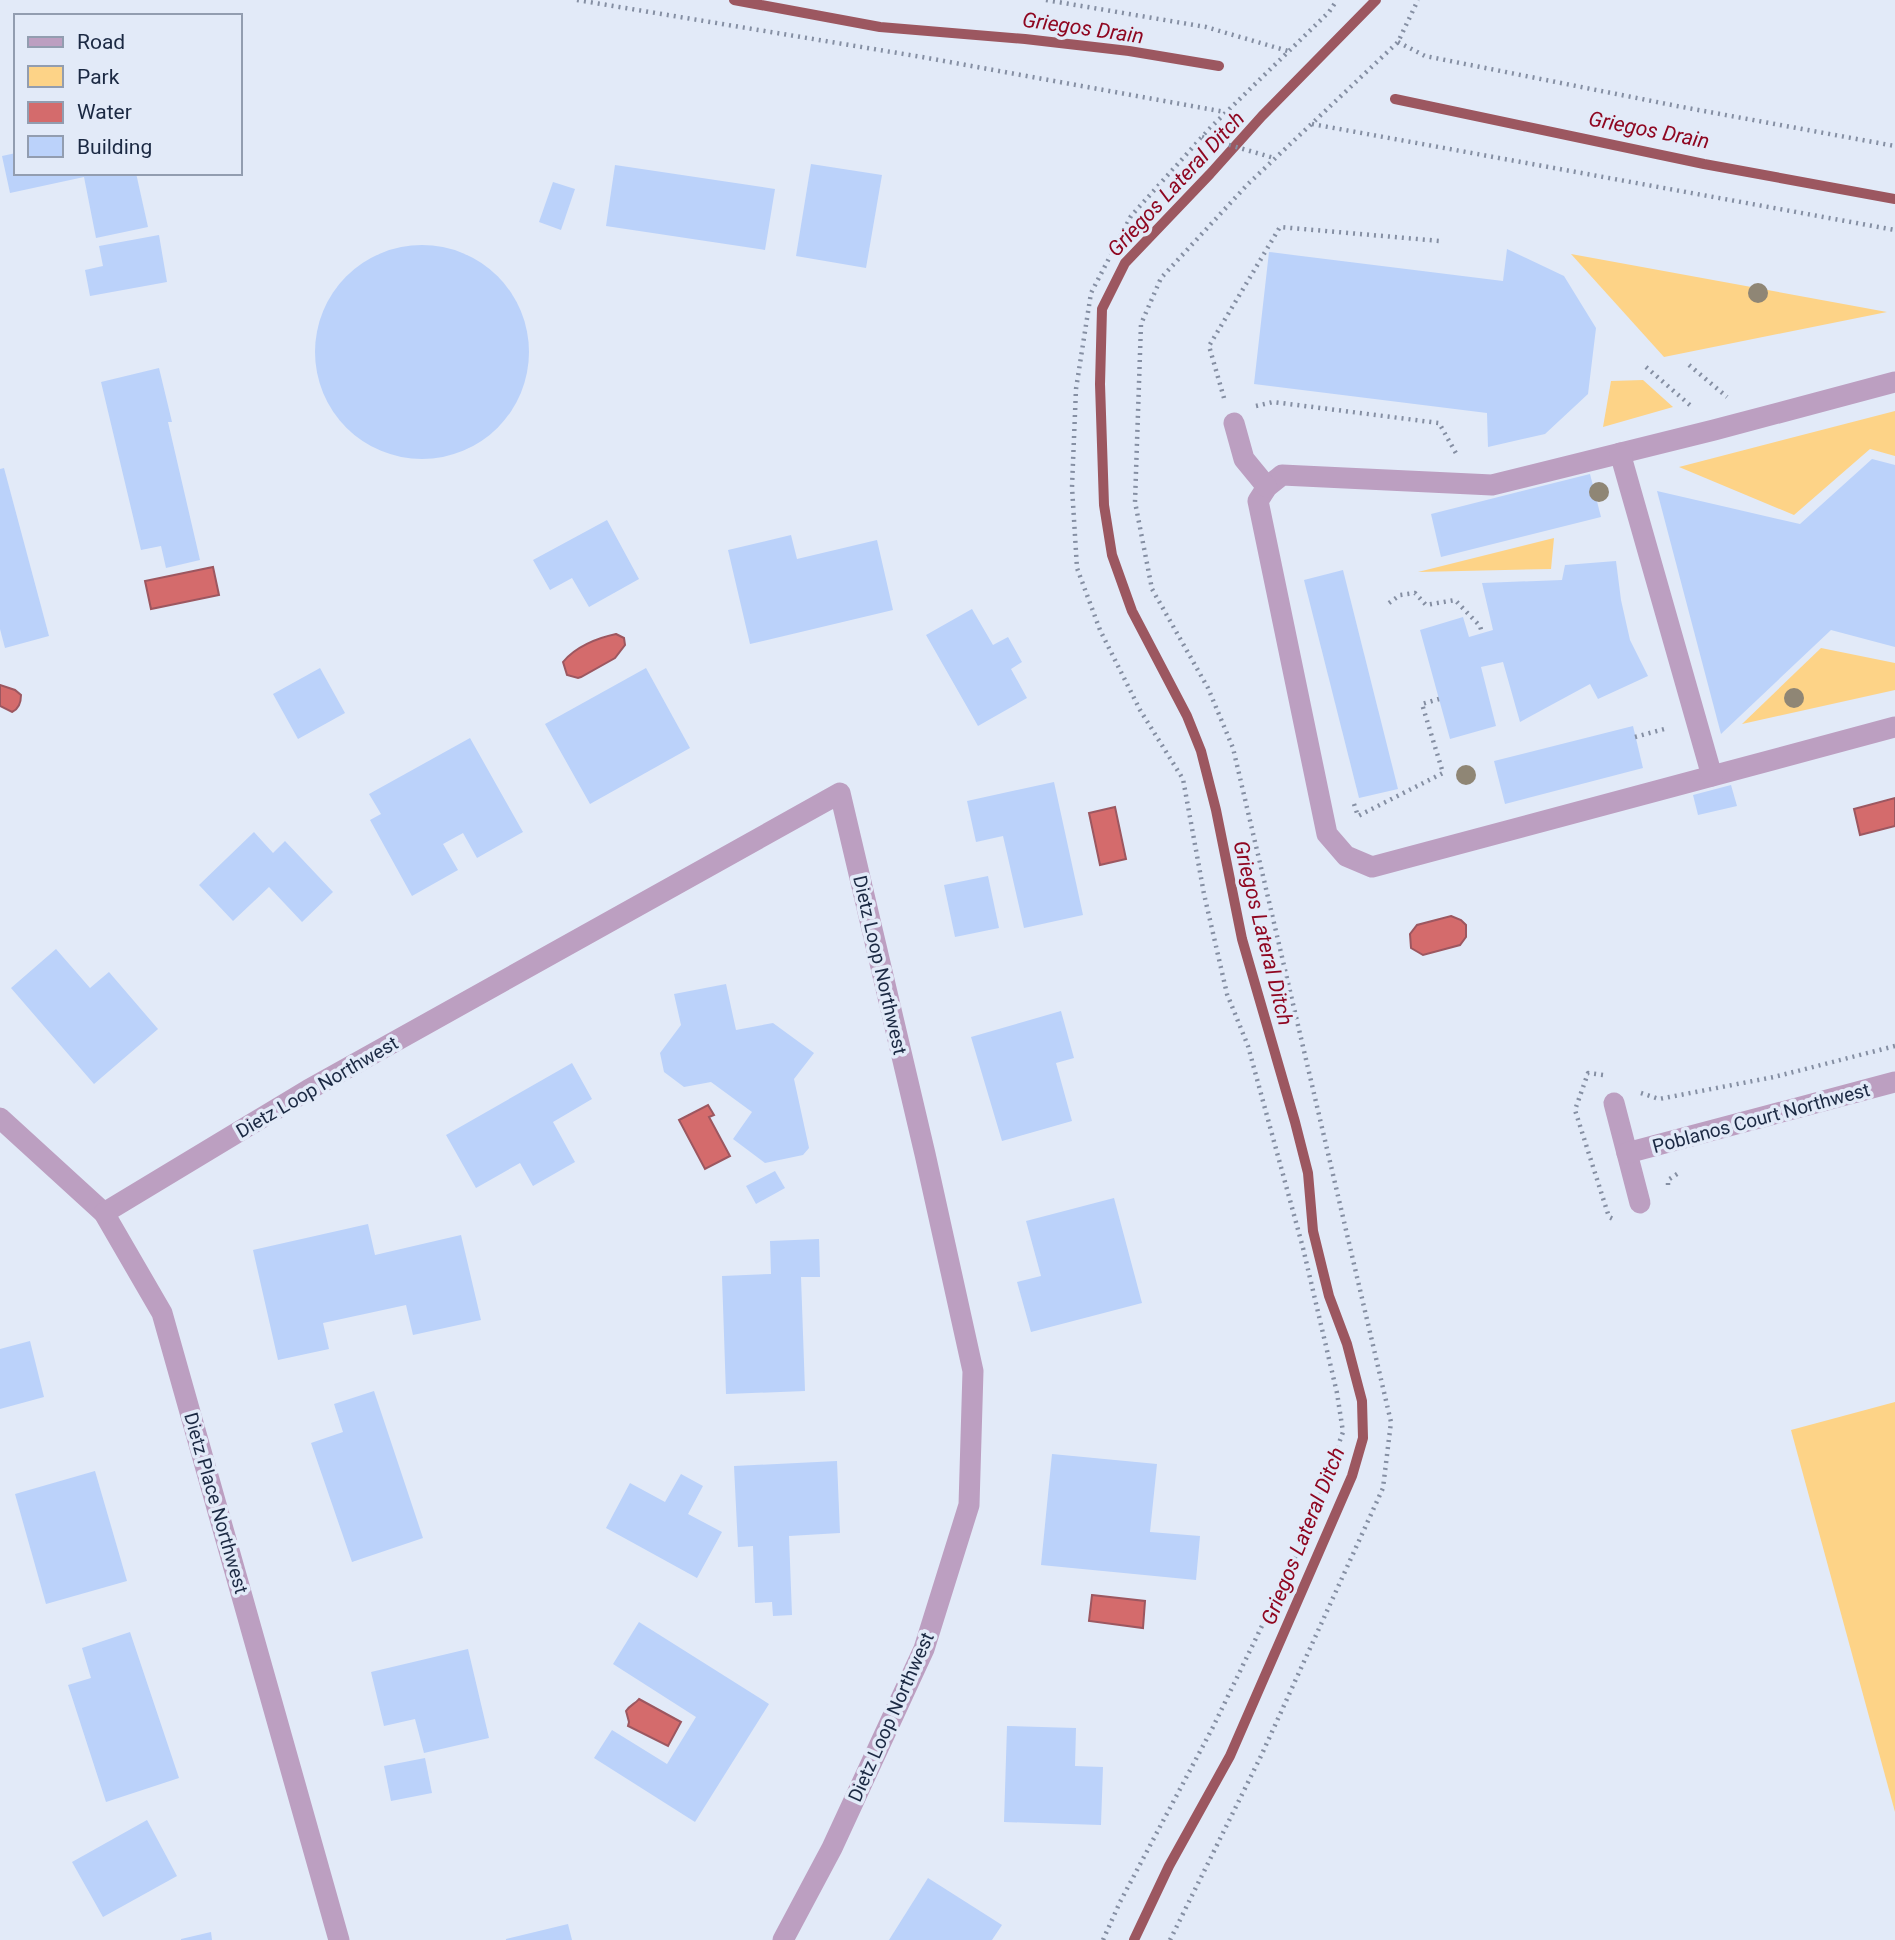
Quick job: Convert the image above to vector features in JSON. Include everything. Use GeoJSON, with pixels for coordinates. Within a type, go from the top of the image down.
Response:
{"type":"FeatureCollection","features":[{"type":"Feature","properties":{"kind":"street"},"geometry":{"type":"LineString","coordinates":[[1895,382],[1492,485],[1282,475],[1267,487],[1258,501],[1327,834],[1346,856],[1372,867],[1895,727]]}},
{"type":"Feature","properties":{"kind":"street"},"geometry":{"type":"LineString","coordinates":[[1234,423],[1244,459],[1267,487]]}},
{"type":"Feature","properties":{"kind":"street"},"geometry":{"type":"LineString","coordinates":[[1620,453],[1712,776]]}},
{"type":"Feature","properties":{"kind":"street","name":"Dietz Loop Northwest"},"geometry":{"type":"LineString","coordinates":[[104,1213],[308,1090],[840,793],[974,1371],[969,1505],[924,1649],[831,1848],[783,1940]]}},
{"type":"Feature","properties":{"kind":"street","name":"Poblanos Court Northwest"},"geometry":{"type":"LineString","coordinates":[[1627,1153],[1895,1082]]}},
{"type":"Feature","properties":{"kind":"street"},"geometry":{"type":"LineString","coordinates":[[1614,1103],[1640,1203]]}},
{"type":"Feature","properties":{"kind":"street","name":"Dietz Place Northwest"},"geometry":{"type":"LineString","coordinates":[[0,1118],[104,1213],[162,1313],[339,1940]]}},
{"type":"Feature","properties":{"kind":"path"},"geometry":{"type":"LineString","coordinates":[[577,0],[922,57],[1226,113]]}},
{"type":"Feature","properties":{"kind":"path"},"geometry":{"type":"LineString","coordinates":[[1046,0],[1206,27],[1289,51]]}},
{"type":"Feature","properties":{"kind":"path"},"geometry":{"type":"LineString","coordinates":[[1103,1940],[1120,1902],[1213,1727],[1304,1537],[1343,1432],[1337,1394],[1303,1248],[1248,1046],[1227,994],[1204,894],[1183,779],[1140,710],[1100,630],[1077,568],[1072,487],[1076,389],[1091,293],[1131,216],[1202,137],[1329,12],[1337,0]]}},
{"type":"Feature","properties":{"kind":"path"},"geometry":{"type":"LineString","coordinates":[[1170,1940],[1261,1756],[1383,1488],[1391,1422],[1233,748],[1208,688],[1153,589],[1135,502],[1141,324],[1161,278],[1248,184],[1398,42],[1418,0]]}},
{"type":"Feature","properties":{"kind":"path"},"geometry":{"type":"LineString","coordinates":[[1398,42],[1425,56],[1895,146]]}},
{"type":"Feature","properties":{"kind":"path"},"geometry":{"type":"LineString","coordinates":[[1312,124],[1895,230]]}},
{"type":"Feature","properties":{"kind":"path"},"geometry":{"type":"LineString","coordinates":[[1202,137],[1275,159]]}},
{"type":"Feature","properties":{"kind":"path"},"geometry":{"type":"LineString","coordinates":[[1224,400],[1209,346],[1280,227],[1440,241]]}},
{"type":"Feature","properties":{"kind":"path"},"geometry":{"type":"LineString","coordinates":[[1689,365],[1729,400]]}},
{"type":"Feature","properties":{"kind":"path"},"geometry":{"type":"LineString","coordinates":[[1646,367],[1697,411]]}},
{"type":"Feature","properties":{"kind":"path"},"geometry":{"type":"LineString","coordinates":[[1250,407],[1273,402],[1439,423],[1459,459]]}},
{"type":"Feature","properties":{"kind":"path"},"geometry":{"type":"LineString","coordinates":[[1389,603],[1400,595],[1415,593],[1426,605],[1455,600],[1480,626],[1482,634]]}},
{"type":"Feature","properties":{"kind":"path"},"geometry":{"type":"LineString","coordinates":[[1350,795],[1359,817],[1443,774],[1422,704],[1439,699]]}},
{"type":"Feature","properties":{"kind":"green space"},"geometry":{"type":"Polygon","coordinates":[[[1571,254],[1887,312],[1664,357],[1571,254]]]}},
{"type":"Feature","properties":{"kind":"green space"},"geometry":{"type":"Polygon","coordinates":[[[1643,380],[1673,407],[1603,427],[1611,381],[1643,380]]]}},
{"type":"Feature","properties":{"kind":"green space"},"geometry":{"type":"Polygon","coordinates":[[[1895,411],[1895,456],[1870,449],[1794,515],[1679,467],[1895,411]]]}},
{"type":"Feature","properties":{"kind":"green space"},"geometry":{"type":"Polygon","coordinates":[[[1554,538],[1551,569],[1418,572],[1554,538]]]}},
{"type":"Feature","properties":{"kind":"green space"},"geometry":{"type":"Polygon","coordinates":[[[1821,648],[1895,663],[1895,690],[1742,724],[1821,648]]]}},
{"type":"Feature","properties":{"kind":"green space"},"geometry":{"type":"Polygon","coordinates":[[[1895,1402],[1895,1812],[1791,1430],[1895,1402]]]}},
{"type":"Feature","properties":{"kind":"water"},"geometry":{"type":"Polygon","coordinates":[[[213,567],[219,595],[151,609],[145,581],[213,567]]]}},
{"type":"Feature","properties":{"kind":"water"},"geometry":{"type":"Polygon","coordinates":[[[616,634],[624,638],[625,645],[615,658],[581,677],[567,675],[563,662],[574,652],[594,641],[616,634]]]}},
{"type":"Feature","properties":{"kind":"water"},"geometry":{"type":"Polygon","coordinates":[[[0,685],[21,695],[19,705],[12,712],[0,706],[0,685]]]}},
{"type":"Feature","properties":{"kind":"water"},"geometry":{"type":"Polygon","coordinates":[[[1895,798],[1895,826],[1860,835],[1854,809],[1895,798]]]}},
{"type":"Feature","properties":{"kind":"water"},"geometry":{"type":"Polygon","coordinates":[[[1115,807],[1126,859],[1100,865],[1089,813],[1115,807]]]}},
{"type":"Feature","properties":{"kind":"water"},"geometry":{"type":"Polygon","coordinates":[[[1451,916],[1466,925],[1466,937],[1460,945],[1423,955],[1411,948],[1410,934],[1417,925],[1451,916]]]}},
{"type":"Feature","properties":{"kind":"water"},"geometry":{"type":"Polygon","coordinates":[[[708,1105],[714,1115],[709,1117],[730,1156],[705,1169],[679,1120],[708,1105]]]}},
{"type":"Feature","properties":{"kind":"water"},"geometry":{"type":"Polygon","coordinates":[[[1092,1595],[1145,1601],[1143,1628],[1089,1621],[1092,1595]]]}},
{"type":"Feature","properties":{"kind":"water"},"geometry":{"type":"Polygon","coordinates":[[[639,1699],[681,1722],[668,1746],[628,1726],[626,1711],[639,1699]]]}},
{"type":"Feature","properties":{"kind":"building"},"geometry":{"type":"Polygon","coordinates":[[[14,153],[14,175],[136,175],[148,227],[96,238],[84,177],[10,193],[2,156],[14,153]]]}},
{"type":"Feature","properties":{"kind":"building"},"geometry":{"type":"Polygon","coordinates":[[[811,164],[882,175],[866,268],[796,256],[811,164]]]}},
{"type":"Feature","properties":{"kind":"building"},"geometry":{"type":"Polygon","coordinates":[[[615,165],[775,189],[765,250],[606,226],[615,165]]]}},
{"type":"Feature","properties":{"kind":"building"},"geometry":{"type":"Polygon","coordinates":[[[553,182],[575,189],[561,230],[539,222],[553,182]]]}},
{"type":"Feature","properties":{"kind":"building"},"geometry":{"type":"Polygon","coordinates":[[[159,235],[167,282],[90,296],[85,270],[103,266],[99,246],[159,235]]]}},
{"type":"Feature","properties":{"kind":"building"},"geometry":{"type":"Polygon","coordinates":[[[422,245],[463,253],[498,276],[521,311],[529,352],[521,393],[498,428],[463,451],[422,459],[381,451],[346,428],[323,393],[315,352],[323,311],[346,276],[381,253],[422,245]]]}},
{"type":"Feature","properties":{"kind":"building"},"geometry":{"type":"Polygon","coordinates":[[[1507,249],[1564,276],[1596,328],[1588,394],[1545,434],[1488,447],[1487,413],[1254,384],[1269,252],[1503,281],[1507,249]]]}},
{"type":"Feature","properties":{"kind":"building"},"geometry":{"type":"Polygon","coordinates":[[[159,368],[172,422],[168,422],[200,560],[166,568],[161,546],[141,550],[101,382],[159,368]]]}},
{"type":"Feature","properties":{"kind":"building"},"geometry":{"type":"Polygon","coordinates":[[[1872,459],[1895,465],[1895,647],[1831,630],[1721,734],[1657,491],[1800,524],[1872,459]]]}},
{"type":"Feature","properties":{"kind":"building"},"geometry":{"type":"Polygon","coordinates":[[[4,468],[49,636],[5,648],[0,629],[0,469],[4,468]]]}},
{"type":"Feature","properties":{"kind":"building"},"geometry":{"type":"Polygon","coordinates":[[[1590,474],[1601,517],[1441,557],[1431,514],[1590,474]]]}},
{"type":"Feature","properties":{"kind":"building"},"geometry":{"type":"Polygon","coordinates":[[[607,520],[639,579],[589,607],[572,578],[550,590],[533,560],[607,520]]]}},
{"type":"Feature","properties":{"kind":"building"},"geometry":{"type":"Polygon","coordinates":[[[791,535],[797,559],[877,540],[893,610],[750,644],[728,550],[791,535]]]}},
{"type":"Feature","properties":{"kind":"building"},"geometry":{"type":"Polygon","coordinates":[[[1616,561],[1630,640],[1648,676],[1598,699],[1590,684],[1520,722],[1503,662],[1481,667],[1496,726],[1450,739],[1420,630],[1463,617],[1469,637],[1493,630],[1482,583],[1562,580],[1565,565],[1616,561]]]}},
{"type":"Feature","properties":{"kind":"building"},"geometry":{"type":"Polygon","coordinates":[[[1343,570],[1398,789],[1359,798],[1304,580],[1343,570]]]}},
{"type":"Feature","properties":{"kind":"building"},"geometry":{"type":"Polygon","coordinates":[[[972,609],[993,645],[1008,637],[1022,662],[1011,669],[1027,698],[978,726],[926,635],[972,609]]]}},
{"type":"Feature","properties":{"kind":"building"},"geometry":{"type":"Polygon","coordinates":[[[320,668],[345,713],[298,739],[273,694],[320,668]]]}},
{"type":"Feature","properties":{"kind":"building"},"geometry":{"type":"Polygon","coordinates":[[[646,668],[690,748],[590,804],[545,724],[646,668]]]}},
{"type":"Feature","properties":{"kind":"building"},"geometry":{"type":"Polygon","coordinates":[[[1633,726],[1643,768],[1505,804],[1494,761],[1633,726]]]}},
{"type":"Feature","properties":{"kind":"building"},"geometry":{"type":"Polygon","coordinates":[[[470,738],[523,832],[477,858],[463,833],[443,844],[458,870],[412,896],[370,820],[381,814],[369,794],[470,738]]]}},
{"type":"Feature","properties":{"kind":"building"},"geometry":{"type":"Polygon","coordinates":[[[1054,782],[1083,915],[1024,928],[1003,836],[976,842],[967,801],[1054,782]]]}},
{"type":"Feature","properties":{"kind":"building"},"geometry":{"type":"Polygon","coordinates":[[[1731,785],[1737,806],[1698,815],[1693,795],[1731,785]]]}},
{"type":"Feature","properties":{"kind":"building"},"geometry":{"type":"Polygon","coordinates":[[[254,832],[273,853],[285,841],[333,892],[302,922],[269,887],[233,921],[199,885],[254,832]]]}},
{"type":"Feature","properties":{"kind":"building"},"geometry":{"type":"Polygon","coordinates":[[[988,876],[999,928],[955,937],[944,885],[988,876]]]}},
{"type":"Feature","properties":{"kind":"building"},"geometry":{"type":"Polygon","coordinates":[[[56,949],[90,988],[109,972],[158,1029],[94,1084],[11,988],[56,949]]]}},
{"type":"Feature","properties":{"kind":"building"},"geometry":{"type":"Polygon","coordinates":[[[726,984],[736,1030],[773,1023],[814,1053],[794,1079],[809,1148],[803,1155],[765,1163],[733,1139],[752,1112],[711,1082],[684,1087],[664,1072],[660,1053],[681,1025],[674,994],[726,984]]]}},
{"type":"Feature","properties":{"kind":"building"},"geometry":{"type":"Polygon","coordinates":[[[1061,1011],[1074,1058],[1056,1063],[1072,1121],[1002,1141],[971,1037],[1061,1011]]]}},
{"type":"Feature","properties":{"kind":"building"},"geometry":{"type":"Polygon","coordinates":[[[572,1063],[592,1099],[553,1122],[575,1162],[533,1186],[520,1163],[476,1188],[446,1135],[572,1063]]]}},
{"type":"Feature","properties":{"kind":"building"},"geometry":{"type":"Polygon","coordinates":[[[775,1171],[785,1188],[756,1204],[746,1186],[775,1171]]]}},
{"type":"Feature","properties":{"kind":"building"},"geometry":{"type":"Polygon","coordinates":[[[1114,1198],[1142,1303],[1031,1332],[1017,1282],[1041,1276],[1026,1221],[1114,1198]]]}},
{"type":"Feature","properties":{"kind":"building"},"geometry":{"type":"Polygon","coordinates":[[[368,1224],[375,1255],[461,1235],[481,1320],[413,1335],[406,1305],[323,1323],[329,1349],[278,1360],[253,1250],[368,1224]]]}},
{"type":"Feature","properties":{"kind":"building"},"geometry":{"type":"Polygon","coordinates":[[[819,1239],[820,1277],[801,1277],[805,1391],[726,1394],[722,1276],[771,1274],[770,1241],[819,1239]]]}},
{"type":"Feature","properties":{"kind":"building"},"geometry":{"type":"Polygon","coordinates":[[[30,1341],[44,1397],[0,1409],[0,1349],[30,1341]]]}},
{"type":"Feature","properties":{"kind":"building"},"geometry":{"type":"Polygon","coordinates":[[[374,1391],[423,1538],[352,1562],[311,1443],[343,1432],[334,1404],[374,1391]]]}},
{"type":"Feature","properties":{"kind":"building"},"geometry":{"type":"Polygon","coordinates":[[[1052,1454],[1157,1464],[1150,1532],[1200,1536],[1196,1580],[1041,1565],[1052,1454]]]}},
{"type":"Feature","properties":{"kind":"building"},"geometry":{"type":"Polygon","coordinates":[[[837,1461],[840,1533],[789,1536],[792,1615],[773,1616],[772,1602],[755,1603],[753,1546],[738,1547],[734,1466],[837,1461]]]}},
{"type":"Feature","properties":{"kind":"building"},"geometry":{"type":"Polygon","coordinates":[[[95,1471],[127,1581],[46,1604],[15,1494],[95,1471]]]}},
{"type":"Feature","properties":{"kind":"building"},"geometry":{"type":"Polygon","coordinates":[[[681,1474],[703,1486],[688,1514],[722,1532],[697,1578],[606,1528],[630,1483],[665,1502],[681,1474]]]}},
{"type":"Feature","properties":{"kind":"building"},"geometry":{"type":"Polygon","coordinates":[[[639,1622],[769,1704],[695,1822],[594,1758],[612,1730],[667,1764],[696,1717],[613,1664],[639,1622]]]}},
{"type":"Feature","properties":{"kind":"building"},"geometry":{"type":"Polygon","coordinates":[[[130,1632],[179,1778],[106,1802],[68,1685],[91,1678],[82,1648],[130,1632]]]}},
{"type":"Feature","properties":{"kind":"building"},"geometry":{"type":"Polygon","coordinates":[[[468,1649],[489,1738],[424,1753],[415,1719],[384,1726],[371,1672],[468,1649]]]}},
{"type":"Feature","properties":{"kind":"building"},"geometry":{"type":"Polygon","coordinates":[[[1007,1726],[1076,1728],[1075,1766],[1103,1767],[1101,1825],[1004,1822],[1007,1726]]]}},
{"type":"Feature","properties":{"kind":"building"},"geometry":{"type":"Polygon","coordinates":[[[425,1758],[432,1793],[391,1801],[384,1766],[425,1758]]]}},
{"type":"Feature","properties":{"kind":"building"},"geometry":{"type":"Polygon","coordinates":[[[147,1820],[177,1876],[103,1917],[72,1862],[147,1820]]]}},
{"type":"Feature","properties":{"kind":"building"},"geometry":{"type":"Polygon","coordinates":[[[928,1878],[1002,1925],[992,1940],[889,1940],[928,1878]]]}},
{"type":"Feature","properties":{"kind":"building"},"geometry":{"type":"Polygon","coordinates":[[[568,1924],[572,1940],[506,1940],[506,1939],[568,1924]]]}},
{"type":"Feature","properties":{"kind":"building"},"geometry":{"type":"Polygon","coordinates":[[[211,1932],[212,1940],[181,1940],[181,1939],[211,1932]]]}},
{"type":"Feature","properties":{"kind":"waterway","name":"Griegos Drain"},"geometry":{"type":"LineString","coordinates":[[734,0],[880,27],[1025,39],[1129,51],[1219,66]]}},
{"type":"Feature","properties":{"kind":"waterway","name":"Griegos Lateral Ditch"},"geometry":{"type":"LineString","coordinates":[[1134,1940],[1169,1866],[1230,1756],[1352,1476],[1363,1438],[1362,1401],[1347,1344],[1329,1296],[1313,1231],[1308,1173],[1242,939],[1201,751],[1187,716],[1132,611],[1112,555],[1104,505],[1100,384],[1102,309],[1125,263],[1262,116],[1376,0]]}},
{"type":"Feature","properties":{"kind":"waterway","name":"Griegos Drain"},"geometry":{"type":"LineString","coordinates":[[1395,99],[1704,164],[1895,199]]}}]}
